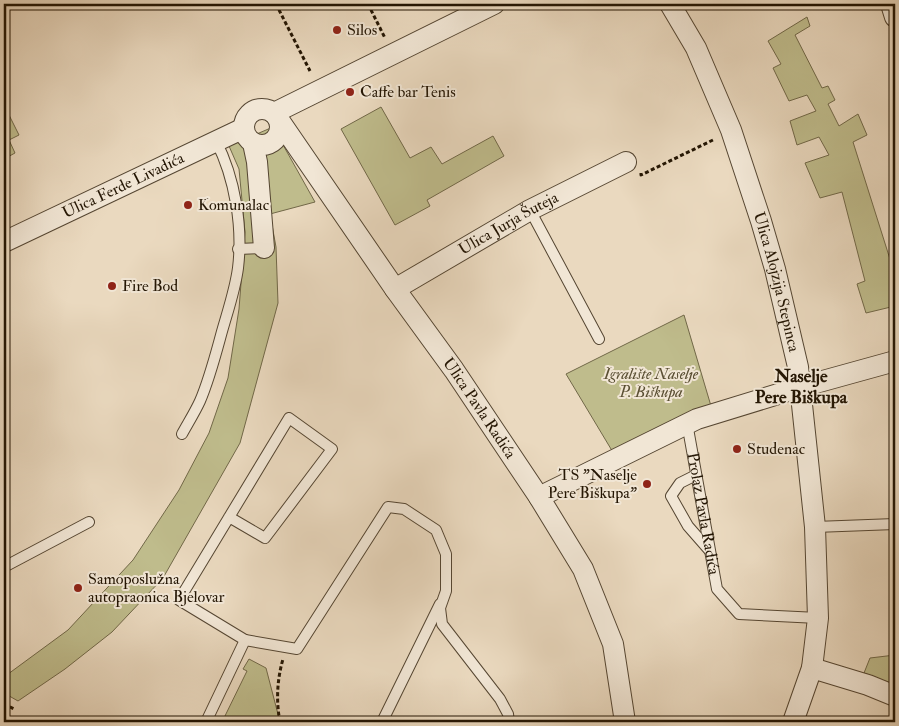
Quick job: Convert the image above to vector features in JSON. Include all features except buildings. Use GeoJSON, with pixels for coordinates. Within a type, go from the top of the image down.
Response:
{"type":"FeatureCollection","features":[{"type":"Feature","properties":{"kind":"street"},"geometry":{"type":"LineString","coordinates":[[264,248],[257,162],[248,136],[245,119],[253,110],[265,108],[277,117],[393,54],[494,4]]}},
{"type":"Feature","properties":{"kind":"street","name":"Ulica Alojzija Stepinca"},"geometry":{"type":"LineString","coordinates":[[670,4],[696,48],[731,130],[775,269],[798,367],[814,526],[818,618],[812,668],[793,722]]}},
{"type":"Feature","properties":{"kind":"street"},"geometry":{"type":"LineString","coordinates":[[891,4],[895,17]]}},
{"type":"Feature","properties":{"kind":"street","name":"Ulica Ferde Livadića"},"geometry":{"type":"LineString","coordinates":[[4,242],[216,141],[248,136],[265,144],[276,138],[279,133],[277,117]]}},
{"type":"Feature","properties":{"kind":"street","name":"Ulica Pavla Radića"},"geometry":{"type":"LineString","coordinates":[[277,117],[395,289],[454,370],[539,497],[583,569],[613,644],[625,722]]}},
{"type":"Feature","properties":{"kind":"street","name":"Ulica Jurja Šuteja"},"geometry":{"type":"LineString","coordinates":[[395,289],[530,210],[626,162]]}},
{"type":"Feature","properties":{"kind":"street"},"geometry":{"type":"LineString","coordinates":[[539,497],[697,419],[895,361]]}},
{"type":"Feature","properties":{"kind":"street"},"geometry":{"type":"LineString","coordinates":[[812,668],[868,685],[895,696]]}},
{"type":"Feature","properties":{"kind":"lane"},"geometry":{"type":"LineString","coordinates":[[182,434],[200,401],[214,360],[234,290],[238,267],[238,224],[233,191],[227,166],[216,141]]}},
{"type":"Feature","properties":{"kind":"lane"},"geometry":{"type":"LineString","coordinates":[[530,210],[599,339]]}},
{"type":"Feature","properties":{"kind":"lane"},"geometry":{"type":"LineString","coordinates":[[238,250],[264,248]]}},
{"type":"Feature","properties":{"kind":"lane"},"geometry":{"type":"LineString","coordinates":[[895,414],[895,419]]}},
{"type":"Feature","properties":{"kind":"lane"},"geometry":{"type":"LineString","coordinates":[[229,517],[265,538],[332,449],[289,418],[229,517],[179,600],[245,640],[297,649],[388,508],[404,509],[436,530],[446,554],[446,592],[440,608],[442,624],[500,699],[508,714],[509,722]]}},
{"type":"Feature","properties":{"kind":"lane","name":"Prolaz Pavla Radića"},"geometry":{"type":"LineString","coordinates":[[687,423],[717,589],[739,614],[818,618]]}},
{"type":"Feature","properties":{"kind":"lane"},"geometry":{"type":"LineString","coordinates":[[696,475],[680,483],[672,496],[688,526],[710,550]]}},
{"type":"Feature","properties":{"kind":"lane"},"geometry":{"type":"LineString","coordinates":[[4,567],[89,522]]}},
{"type":"Feature","properties":{"kind":"lane"},"geometry":{"type":"LineString","coordinates":[[814,526],[895,524]]}},
{"type":"Feature","properties":{"kind":"lane"},"geometry":{"type":"LineString","coordinates":[[382,722],[446,592]]}},
{"type":"Feature","properties":{"kind":"lane"},"geometry":{"type":"LineString","coordinates":[[206,722],[245,640]]}},
{"type":"Feature","properties":{"kind":"path"},"geometry":{"type":"LineString","coordinates":[[276,4],[310,71]]}},
{"type":"Feature","properties":{"kind":"path"},"geometry":{"type":"LineString","coordinates":[[368,4],[393,54]]}},
{"type":"Feature","properties":{"kind":"path"},"geometry":{"type":"LineString","coordinates":[[626,162],[634,158],[641,175],[716,138]]}},
{"type":"Feature","properties":{"kind":"path"},"geometry":{"type":"LineString","coordinates":[[280,722],[277,708],[278,675],[286,647]]}},
{"type":"Feature","properties":{"kind":"path"},"geometry":{"type":"LineString","coordinates":[[4,704],[14,709]]}},
{"type":"Feature","properties":{"kind":"green space"},"geometry":{"type":"Polygon","coordinates":[[[807,17],[810,26],[795,35],[822,88],[828,86],[835,100],[828,104],[839,126],[858,114],[867,135],[853,142],[895,275],[895,306],[866,313],[857,284],[865,281],[842,192],[820,198],[805,163],[829,155],[819,137],[797,145],[790,121],[816,111],[807,95],[789,101],[773,68],[781,64],[768,41],[807,17]]]}},
{"type":"Feature","properties":{"kind":"green space"},"geometry":{"type":"Polygon","coordinates":[[[4,105],[19,135],[9,140],[15,153],[4,159],[4,105]]]}},
{"type":"Feature","properties":{"kind":"green space"},"geometry":{"type":"Polygon","coordinates":[[[381,107],[410,158],[431,147],[442,164],[493,136],[504,156],[427,200],[430,206],[395,225],[341,129],[381,107]]]}},
{"type":"Feature","properties":{"kind":"green space"},"geometry":{"type":"Polygon","coordinates":[[[273,127],[315,202],[270,214],[276,247],[278,303],[240,443],[163,578],[112,632],[65,669],[18,701],[4,693],[4,677],[68,630],[133,560],[179,490],[209,433],[228,378],[239,309],[245,232],[239,169],[229,146],[273,127]]]}},
{"type":"Feature","properties":{"kind":"green space","name":"Igralište Naselje P. Biškupa"},"geometry":{"type":"Polygon","coordinates":[[[684,315],[711,406],[614,454],[566,374],[684,315]]]}},
{"type":"Feature","properties":{"kind":"green space"},"geometry":{"type":"Polygon","coordinates":[[[895,655],[895,685],[864,673],[870,658],[895,655]]]}},
{"type":"Feature","properties":{"kind":"green space"},"geometry":{"type":"Polygon","coordinates":[[[249,659],[266,668],[280,722],[222,722],[247,671],[243,669],[249,659]]]}},
{"type":"Feature","properties":{"kind":"place","name":"Silos"},"geometry":{"type":"Point","coordinates":[337,30]}},
{"type":"Feature","properties":{"kind":"place","name":"Caffe bar Tenis"},"geometry":{"type":"Point","coordinates":[350,92]}},
{"type":"Feature","properties":{"kind":"place","name":"Komunalac"},"geometry":{"type":"Point","coordinates":[188,205]}},
{"type":"Feature","properties":{"kind":"place","name":"Fire Bod"},"geometry":{"type":"Point","coordinates":[112,286]}},
{"type":"Feature","properties":{"kind":"place","name":"Studenac"},"geometry":{"type":"Point","coordinates":[737,449]}},
{"type":"Feature","properties":{"kind":"place","name":"TS \"Naselje Pere Biškupa\""},"geometry":{"type":"Point","coordinates":[647,484]}},
{"type":"Feature","properties":{"kind":"place","name":"Samoposlužna autopraonica Bjelovar"},"geometry":{"type":"Point","coordinates":[78,588]}},
{"type":"Feature","properties":{"kind":"district","name":"Naselje Pere Biškupa"},"geometry":{"type":"Point","coordinates":[801,386]}}]}
